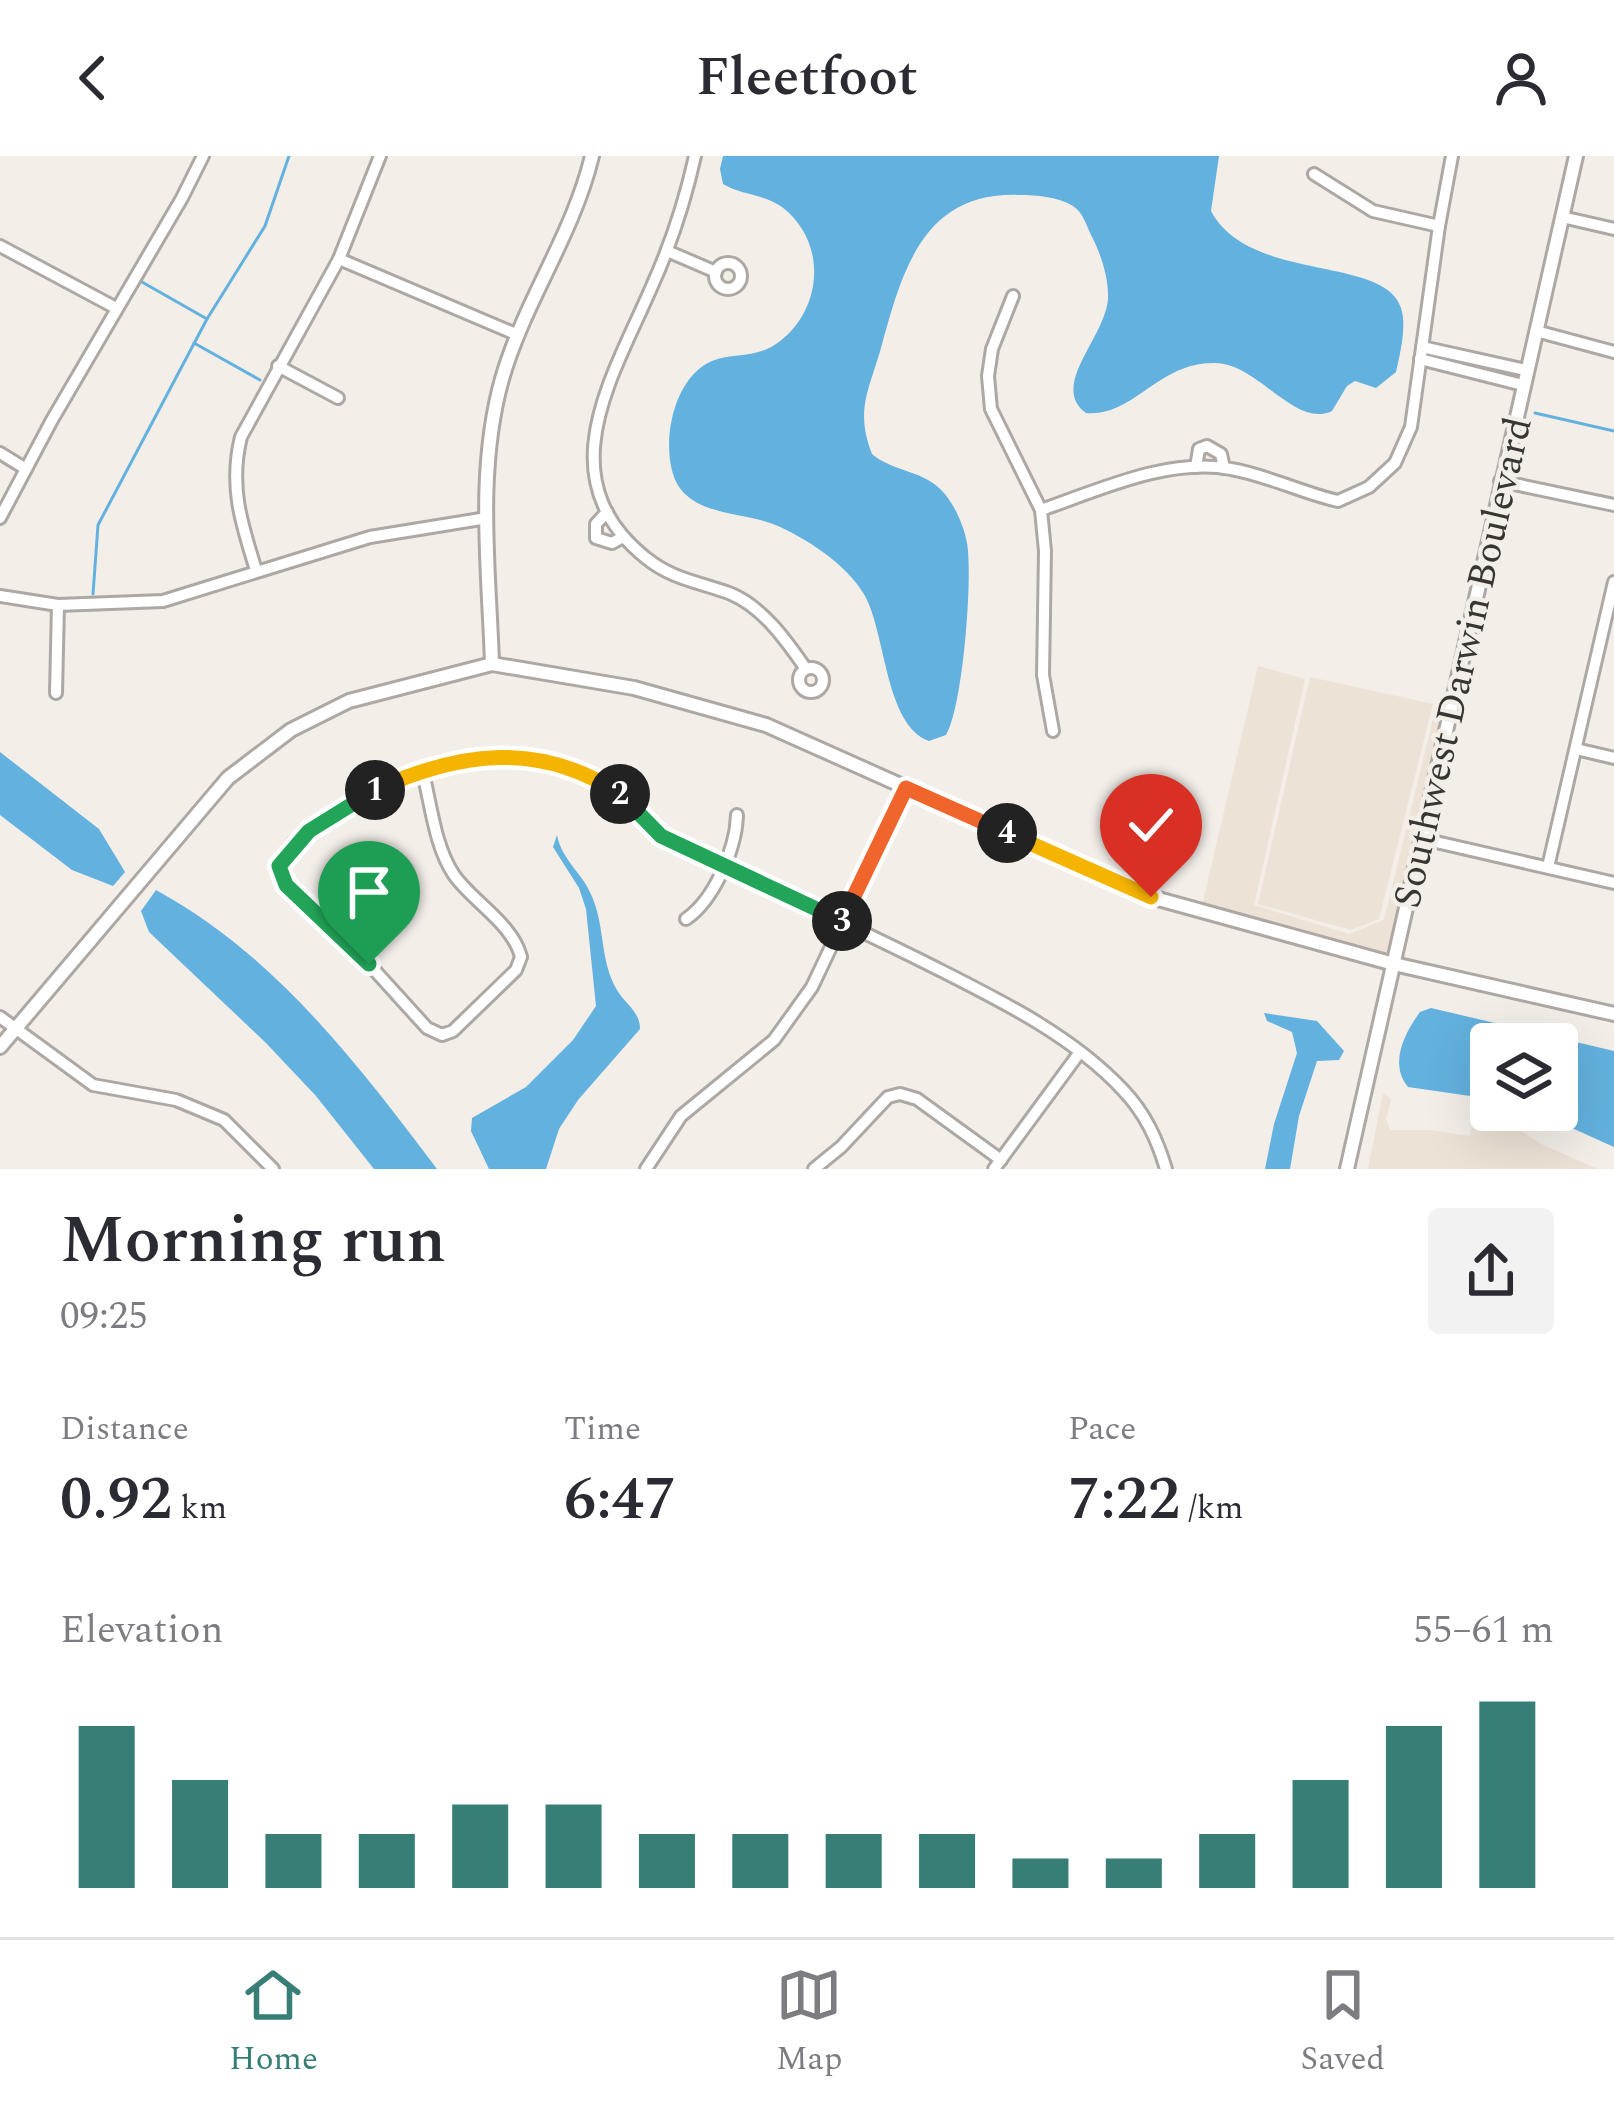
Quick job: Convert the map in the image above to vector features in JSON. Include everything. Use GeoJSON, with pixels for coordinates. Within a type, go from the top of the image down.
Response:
{"type":"FeatureCollection","features":[{"type":"Feature","properties":{"kind":"street"},"geometry":{"type":"LineString","coordinates":[[0,518],[203,156]]}},
{"type":"Feature","properties":{"kind":"street"},"geometry":{"type":"LineString","coordinates":[[256,569],[238,514],[233,469],[241,437],[339,260],[380,156]]}},
{"type":"Feature","properties":{"kind":"street"},"geometry":{"type":"LineString","coordinates":[[492,664],[487,468],[495,409],[518,335],[566,232],[592,156]]}},
{"type":"Feature","properties":{"kind":"street"},"geometry":{"type":"LineString","coordinates":[[695,156],[667,251],[599,410],[593,468],[607,512],[623,537],[662,571],[731,594],[756,609],[806,669]]}},
{"type":"Feature","properties":{"kind":"street"},"geometry":{"type":"LineString","coordinates":[[1041,511],[1196,466],[1224,468],[1338,501],[1369,487],[1395,463],[1411,428],[1452,156]]}},
{"type":"Feature","properties":{"kind":"street","name":"Southwest Darwin Boulevard"},"geometry":{"type":"LineString","coordinates":[[1348,1169],[1576,156]]}},
{"type":"Feature","properties":{"kind":"street"},"geometry":{"type":"LineString","coordinates":[[1314,174],[1373,212],[1438,226]]}},
{"type":"Feature","properties":{"kind":"street"},"geometry":{"type":"LineString","coordinates":[[1562,217],[1614,229]]}},
{"type":"Feature","properties":{"kind":"street"},"geometry":{"type":"LineString","coordinates":[[0,246],[116,308]]}},
{"type":"Feature","properties":{"kind":"street"},"geometry":{"type":"LineString","coordinates":[[667,251],[716,272]]}},
{"type":"Feature","properties":{"kind":"street"},"geometry":{"type":"LineString","coordinates":[[339,260],[518,335]]}},
{"type":"Feature","properties":{"kind":"street"},"geometry":{"type":"LineString","coordinates":[[1013,296],[992,349],[988,376],[992,409],[1041,511],[1046,551],[1043,676],[1053,731]]}},
{"type":"Feature","properties":{"kind":"street"},"geometry":{"type":"LineString","coordinates":[[1537,331],[1614,352]]}},
{"type":"Feature","properties":{"kind":"street"},"geometry":{"type":"LineString","coordinates":[[1421,353],[1525,378]]}},
{"type":"Feature","properties":{"kind":"street"},"geometry":{"type":"LineString","coordinates":[[278,366],[338,398]]}},
{"type":"Feature","properties":{"kind":"street"},"geometry":{"type":"LineString","coordinates":[[1196,466],[1199,449],[1208,446],[1221,454],[1224,468]]}},
{"type":"Feature","properties":{"kind":"street"},"geometry":{"type":"LineString","coordinates":[[0,453],[26,469]]}},
{"type":"Feature","properties":{"kind":"street"},"geometry":{"type":"LineString","coordinates":[[1501,481],[1614,505]]}},
{"type":"Feature","properties":{"kind":"street"},"geometry":{"type":"LineString","coordinates":[[607,512],[596,524],[596,538],[612,543],[623,537]]}},
{"type":"Feature","properties":{"kind":"street"},"geometry":{"type":"LineString","coordinates":[[0,596],[58,605],[164,601],[370,537],[487,518]]}},
{"type":"Feature","properties":{"kind":"street"},"geometry":{"type":"LineString","coordinates":[[1548,867],[1609,630],[1614,582]]}},
{"type":"Feature","properties":{"kind":"street"},"geometry":{"type":"LineString","coordinates":[[56,693],[58,605]]}},
{"type":"Feature","properties":{"kind":"street"},"geometry":{"type":"LineString","coordinates":[[0,1047],[228,778],[291,730],[349,700],[492,664],[634,688],[766,725],[1151,897],[1394,964],[1614,1014]]}},
{"type":"Feature","properties":{"kind":"street"},"geometry":{"type":"LineString","coordinates":[[1576,749],[1614,758]]}},
{"type":"Feature","properties":{"kind":"street"},"geometry":{"type":"LineString","coordinates":[[423,773],[446,862],[514,940],[521,957],[516,970],[453,1031],[442,1035],[427,1028],[369,964],[286,885],[279,871],[286,854],[329,815],[377,789],[453,762],[491,756],[538,760],[588,773],[622,795],[661,836],[988,994],[1080,1052],[1138,1107],[1166,1169]]}},
{"type":"Feature","properties":{"kind":"street"},"geometry":{"type":"LineString","coordinates":[[646,1169],[681,1117],[773,1040],[812,987],[906,788]]}},
{"type":"Feature","properties":{"kind":"street"},"geometry":{"type":"LineString","coordinates":[[686,919],[701,909],[723,866],[737,831],[737,815]]}},
{"type":"Feature","properties":{"kind":"street"},"geometry":{"type":"LineString","coordinates":[[1423,839],[1614,883]]}},
{"type":"Feature","properties":{"kind":"street"},"geometry":{"type":"LineString","coordinates":[[0,1017],[93,1085],[176,1100],[224,1120],[273,1169]]}},
{"type":"Feature","properties":{"kind":"street"},"geometry":{"type":"LineString","coordinates":[[814,1169],[888,1097],[900,1094],[917,1100],[998,1164],[1080,1052]]}},
{"type":"Feature","properties":{"kind":"shaded area"},"geometry":{"type":"Polygon","coordinates":[[[1258,666],[1305,679],[1254,905],[1349,934],[1384,920],[1437,703],[1447,705],[1391,958],[1202,906],[1258,666]]]}},
{"type":"Feature","properties":{"kind":"shaded area"},"geometry":{"type":"Polygon","coordinates":[[[1310,677],[1433,704],[1379,919],[1351,930],[1258,904],[1310,677]]]}},
{"type":"Feature","properties":{"kind":"shaded area"},"geometry":{"type":"Polygon","coordinates":[[[1383,1093],[1391,1099],[1386,1119],[1390,1130],[1470,1136],[1471,1131],[1521,1131],[1598,1169],[1368,1169],[1383,1093]]]}},
{"type":"Feature","properties":{"kind":"water"},"geometry":{"type":"Polygon","coordinates":[[[723,156],[1219,156],[1211,211],[1229,234],[1254,249],[1370,281],[1390,292],[1401,308],[1403,323],[1396,372],[1376,388],[1355,381],[1332,411],[1318,414],[1290,404],[1231,366],[1195,365],[1162,379],[1119,407],[1086,413],[1073,389],[1105,314],[1108,291],[1101,259],[1079,212],[1061,200],[1040,196],[987,197],[960,206],[939,221],[922,241],[898,291],[864,413],[872,454],[936,485],[955,510],[967,543],[967,611],[957,698],[946,735],[929,741],[903,717],[872,612],[848,574],[825,553],[785,530],[701,505],[689,498],[673,474],[670,427],[688,380],[712,361],[773,346],[802,316],[814,279],[808,240],[797,222],[775,203],[723,184],[723,156]]]}},
{"type":"Feature","properties":{"kind":"water"},"geometry":{"type":"Polygon","coordinates":[[[0,752],[99,829],[125,872],[113,886],[72,870],[0,815],[0,752]]]}},
{"type":"Feature","properties":{"kind":"water"},"geometry":{"type":"Polygon","coordinates":[[[557,835],[593,899],[612,979],[635,1012],[640,1029],[578,1100],[559,1129],[546,1169],[489,1169],[471,1131],[472,1118],[526,1087],[573,1040],[596,1006],[586,909],[579,888],[553,847],[557,835]]]}},
{"type":"Feature","properties":{"kind":"water"},"geometry":{"type":"Polygon","coordinates":[[[156,890],[199,916],[276,979],[344,1051],[437,1169],[374,1169],[266,1043],[149,932],[141,911],[156,890]]]}},
{"type":"Feature","properties":{"kind":"water"},"geometry":{"type":"Polygon","coordinates":[[[1431,1008],[1495,1023],[1470,1023],[1470,1096],[1408,1087],[1402,1078],[1401,1049],[1420,1012],[1431,1008]]]}},
{"type":"Feature","properties":{"kind":"water"},"geometry":{"type":"Polygon","coordinates":[[[1264,1013],[1317,1021],[1344,1051],[1339,1060],[1317,1061],[1299,1116],[1290,1169],[1265,1169],[1297,1053],[1292,1032],[1267,1021],[1264,1013]]]}},
{"type":"Feature","properties":{"kind":"water"},"geometry":{"type":"Polygon","coordinates":[[[1578,1043],[1614,1051],[1614,1147],[1578,1131],[1578,1043]]]}},
{"type":"Feature","properties":{"kind":"waterway"},"geometry":{"type":"LineString","coordinates":[[93,594],[98,525],[207,319],[265,226],[289,156]]}},
{"type":"Feature","properties":{"kind":"waterway"},"geometry":{"type":"LineString","coordinates":[[142,282],[207,319]]}},
{"type":"Feature","properties":{"kind":"waterway"},"geometry":{"type":"LineString","coordinates":[[194,343],[260,380]]}},
{"type":"Feature","properties":{"kind":"waterway"},"geometry":{"type":"LineString","coordinates":[[1535,413],[1614,431]]}},
{"type":"Feature","properties":{"kind":"route"},"geometry":{"type":"LineString","coordinates":[[369,964],[286,885],[280,862],[329,815],[377,789],[453,762],[491,756],[538,760],[588,773],[622,795],[661,836],[842,922],[906,788],[1151,897]]}}]}
